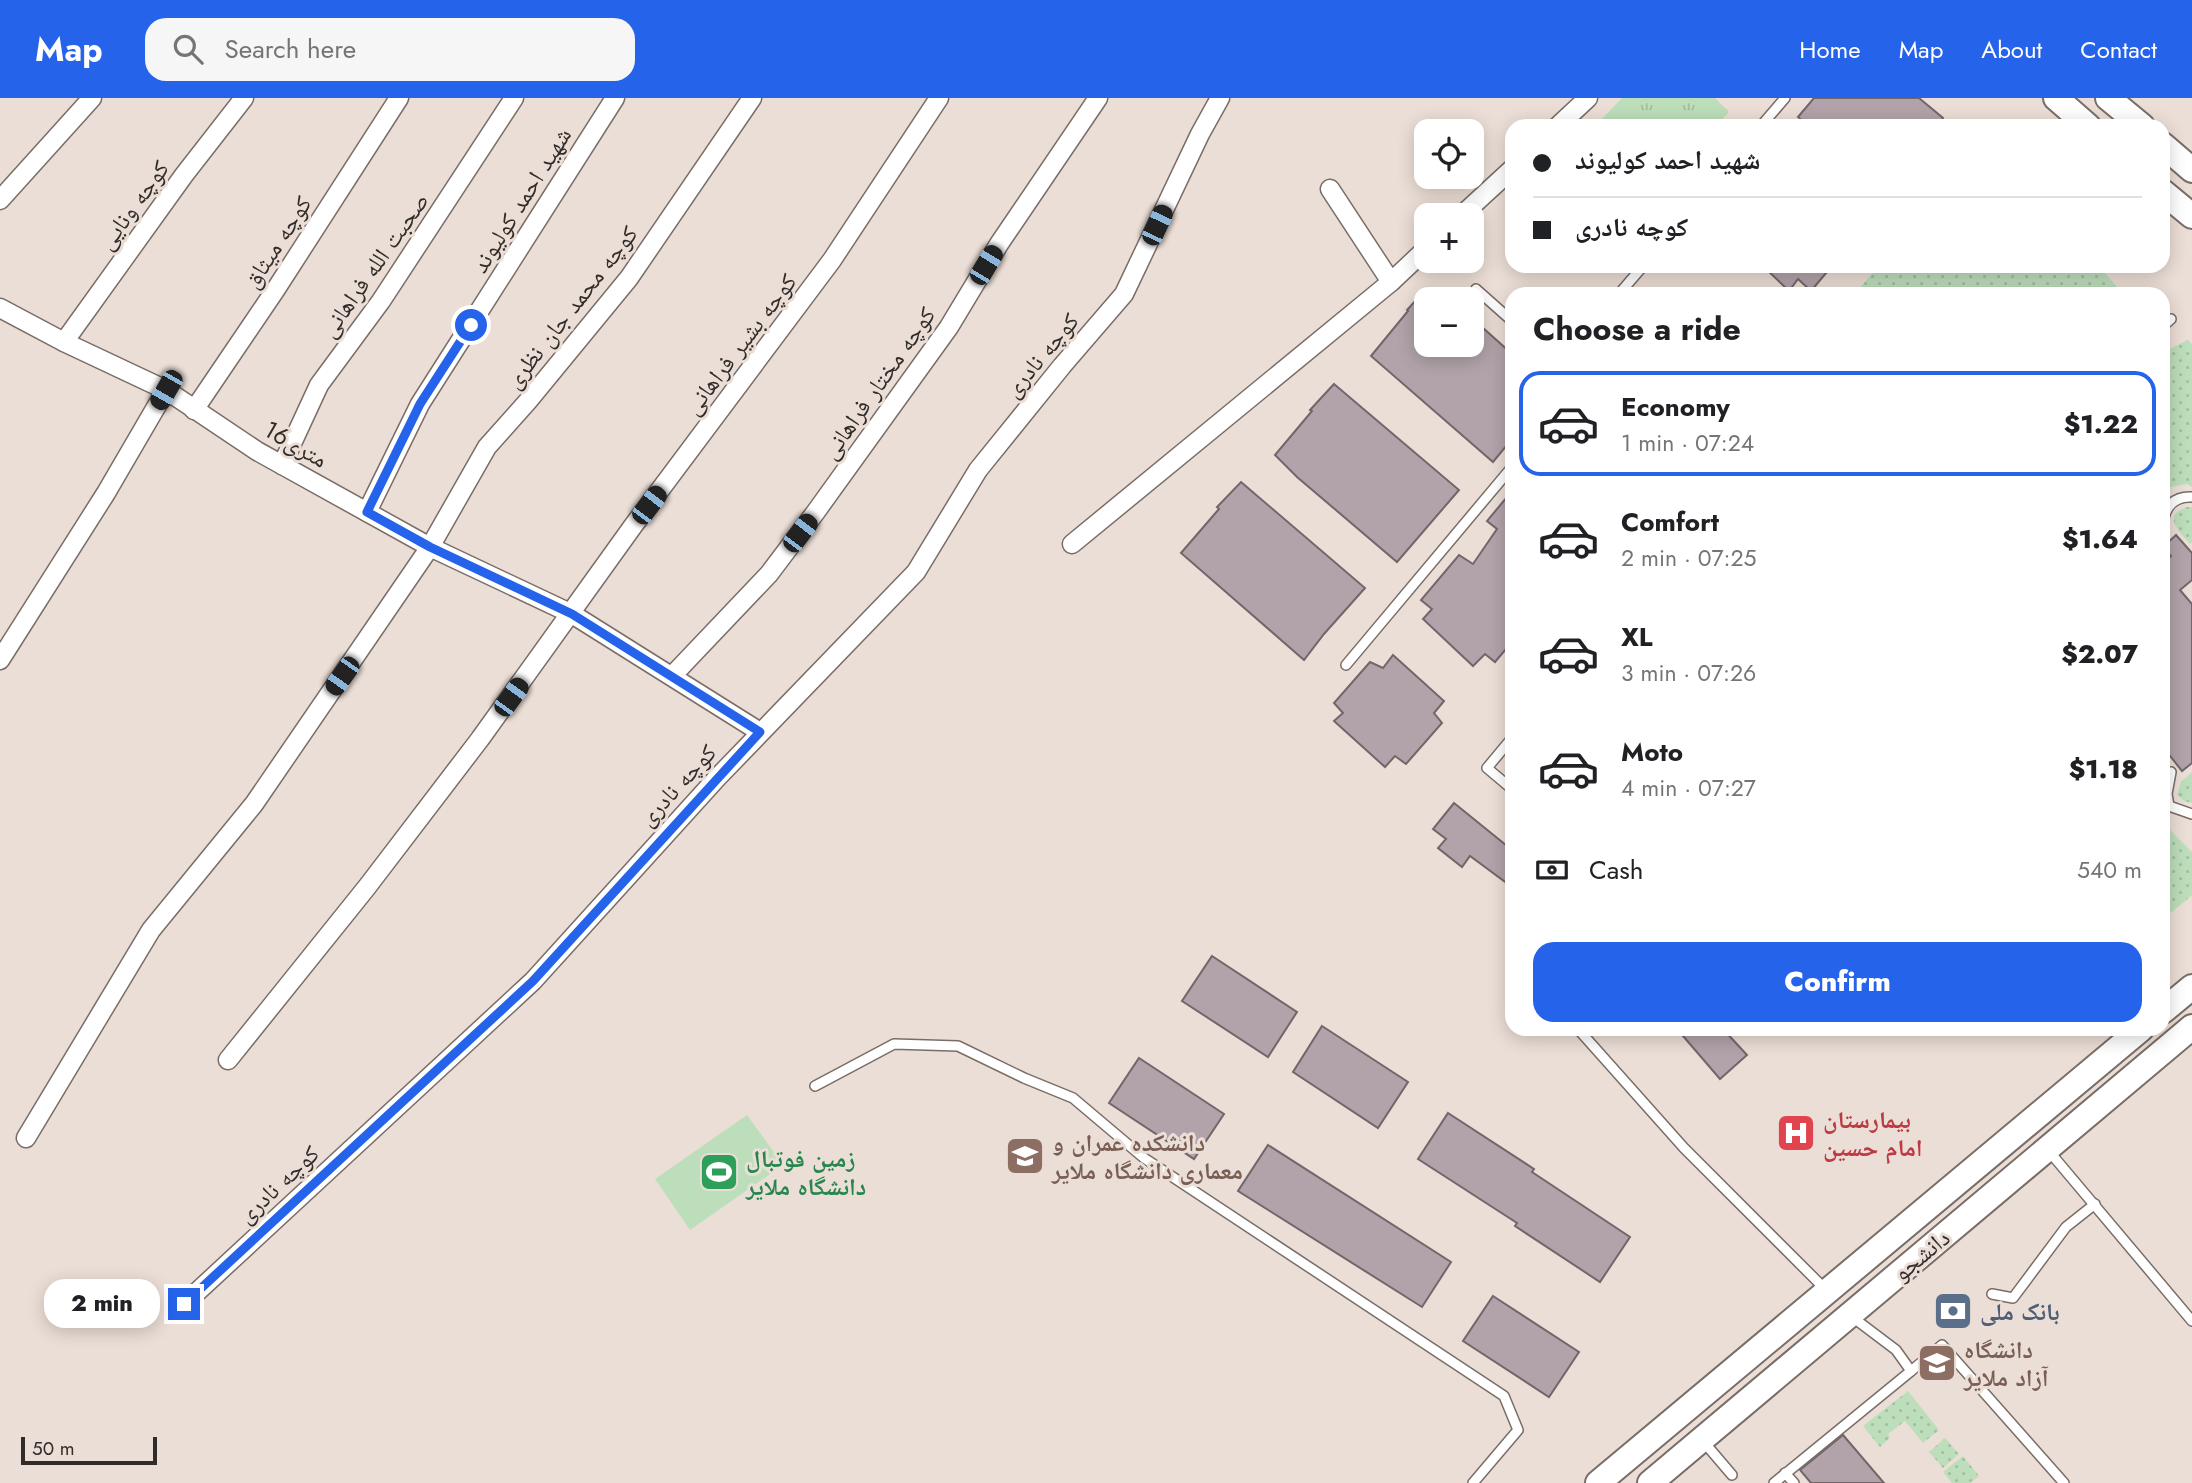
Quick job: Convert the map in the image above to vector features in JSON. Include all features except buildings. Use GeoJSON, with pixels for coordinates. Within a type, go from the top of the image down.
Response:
{"type":"FeatureCollection","features":[{"type":"Feature","properties":{"kind":"main road"},"geometry":{"type":"LineString","coordinates":[[2056,98],[2080,119]]}},
{"type":"Feature","properties":{"kind":"main road"},"geometry":{"type":"LineString","coordinates":[[2108,98],[2134,119]]}},
{"type":"Feature","properties":{"kind":"main road"},"geometry":{"type":"LineString","coordinates":[[2170,151],[2192,170]]}},
{"type":"Feature","properties":{"kind":"main road"},"geometry":{"type":"LineString","coordinates":[[2170,198],[2192,216]]}},
{"type":"Feature","properties":{"kind":"main road"},"geometry":{"type":"LineString","coordinates":[[2170,1002],[2192,987]]}},
{"type":"Feature","properties":{"kind":"main road","name":"دانشجو"},"geometry":{"type":"LineString","coordinates":[[1650,1483],[2192,1027]]}},
{"type":"Feature","properties":{"kind":"main road","name":"دانشجو"},"geometry":{"type":"LineString","coordinates":[[1598,1483],[2133,1036]]}},
{"type":"Feature","properties":{"kind":"street"},"geometry":{"type":"LineString","coordinates":[[0,200],[92,98]]}},
{"type":"Feature","properties":{"kind":"street","name":"کوچه ونایی"},"geometry":{"type":"LineString","coordinates":[[64,342],[184,175],[244,98]]}},
{"type":"Feature","properties":{"kind":"street","name":"کوچه میثاق"},"geometry":{"type":"LineString","coordinates":[[194,410],[399,98]]}},
{"type":"Feature","properties":{"kind":"street","name":"صحبت الله فراهانی"},"geometry":{"type":"LineString","coordinates":[[282,465],[319,385],[381,300],[514,98]]}},
{"type":"Feature","properties":{"kind":"street","name":"شهید احمد کولیوند"},"geometry":{"type":"LineString","coordinates":[[367,512],[420,404],[615,98]]}},
{"type":"Feature","properties":{"kind":"street","name":"کوچه محمد جان نظری"},"geometry":{"type":"LineString","coordinates":[[26,1138],[151,930],[254,804],[430,547],[487,447],[629,278],[752,98]]}},
{"type":"Feature","properties":{"kind":"street","name":"کوچه بشیر فراهانی"},"geometry":{"type":"LineString","coordinates":[[228,1060],[481,739],[634,526],[832,260],[939,98]]}},
{"type":"Feature","properties":{"kind":"street","name":"کوچه مختار فراهانی"},"geometry":{"type":"LineString","coordinates":[[672,676],[769,574],[815,513],[949,327],[999,244],[1098,98]]}},
{"type":"Feature","properties":{"kind":"street","name":"کوچه نادری"},"geometry":{"type":"LineString","coordinates":[[184,1304],[533,981],[760,732],[916,572],[978,470],[1124,294],[1220,98]]}},
{"type":"Feature","properties":{"kind":"street"},"geometry":{"type":"LineString","coordinates":[[1566,119],[1588,98]]}},
{"type":"Feature","properties":{"kind":"street"},"geometry":{"type":"LineString","coordinates":[[1475,203],[1505,175]]}},
{"type":"Feature","properties":{"kind":"street"},"geometry":{"type":"LineString","coordinates":[[1330,189],[1391,282]]}},
{"type":"Feature","properties":{"kind":"street"},"geometry":{"type":"LineString","coordinates":[[1072,544],[1414,260]]}},
{"type":"Feature","properties":{"kind":"street","name":"16متری"},"geometry":{"type":"LineString","coordinates":[[0,308],[64,342],[166,390],[282,465],[430,547],[572,614],[760,732]]}},
{"type":"Feature","properties":{"kind":"street"},"geometry":{"type":"LineString","coordinates":[[0,660],[106,493],[166,390]]}},
{"type":"Feature","properties":{"kind":"lane"},"geometry":{"type":"LineString","coordinates":[[1768,119],[1785,98]]}},
{"type":"Feature","properties":{"kind":"lane"},"geometry":{"type":"LineString","coordinates":[[1625,287],[1637,273]]}},
{"type":"Feature","properties":{"kind":"lane"},"geometry":{"type":"LineString","coordinates":[[1484,296],[1505,315]]}},
{"type":"Feature","properties":{"kind":"lane"},"geometry":{"type":"LineString","coordinates":[[1346,665],[1505,475]]}},
{"type":"Feature","properties":{"kind":"lane"},"geometry":{"type":"LineString","coordinates":[[2170,504],[2179,498],[2192,497]]}},
{"type":"Feature","properties":{"kind":"lane"},"geometry":{"type":"LineString","coordinates":[[1505,746],[1487,768],[1505,783]]}},
{"type":"Feature","properties":{"kind":"lane"},"geometry":{"type":"LineString","coordinates":[[2170,778],[2171,772]]}},
{"type":"Feature","properties":{"kind":"lane"},"geometry":{"type":"LineString","coordinates":[[2170,810],[2192,814]]}},
{"type":"Feature","properties":{"kind":"lane"},"geometry":{"type":"LineString","coordinates":[[1584,1036],[1684,1147],[1827,1292]]}},
{"type":"Feature","properties":{"kind":"lane"},"geometry":{"type":"LineString","coordinates":[[815,1086],[894,1044],[958,1046],[1073,1098],[1143,1158],[1504,1396],[1518,1430],[1473,1483]]}},
{"type":"Feature","properties":{"kind":"lane"},"geometry":{"type":"LineString","coordinates":[[2047,1149],[2192,1321]]}},
{"type":"Feature","properties":{"kind":"lane"},"geometry":{"type":"LineString","coordinates":[[1992,1294],[2013,1298],[2066,1227],[2095,1204]]}},
{"type":"Feature","properties":{"kind":"lane"},"geometry":{"type":"LineString","coordinates":[[1850,1314],[1896,1350],[1911,1371]]}},
{"type":"Feature","properties":{"kind":"lane"},"geometry":{"type":"LineString","coordinates":[[1774,1483],[1942,1345],[2064,1483]]}},
{"type":"Feature","properties":{"kind":"lane"},"geometry":{"type":"LineString","coordinates":[[1701,1439],[1732,1475]]}},
{"type":"Feature","properties":{"kind":"lane"},"geometry":{"type":"LineString","coordinates":[[1785,1473],[1794,1483]]}},
{"type":"Feature","properties":{"kind":"green space"},"geometry":{"type":"Polygon","coordinates":[[[1622,98],[1715,98],[1729,112],[1722,119],[1602,119],[1622,98]]]}},
{"type":"Feature","properties":{"kind":"green space"},"geometry":{"type":"Polygon","coordinates":[[[1873,273],[2105,273],[2117,287],[1860,287],[1873,273]]]}},
{"type":"Feature","properties":{"kind":"green space"},"geometry":{"type":"Polygon","coordinates":[[[2188,340],[2192,344],[2192,487],[2187,484],[2170,487],[2170,349],[2188,340]]]}},
{"type":"Feature","properties":{"kind":"green space"},"geometry":{"type":"Polygon","coordinates":[[[2192,507],[2190,544],[2177,529],[2174,519],[2179,511],[2192,507]]]}},
{"type":"Feature","properties":{"kind":"green space"},"geometry":{"type":"Polygon","coordinates":[[[2192,772],[2192,803],[2177,795],[2181,782],[2192,772]]]}},
{"type":"Feature","properties":{"kind":"green space"},"geometry":{"type":"Polygon","coordinates":[[[2170,830],[2192,852],[2192,895],[2170,913],[2170,830]]]}},
{"type":"Feature","properties":{"kind":"green space","name":"زمین فوتبال دانشگاه ملایر"},"geometry":{"type":"Polygon","coordinates":[[[747,1115],[783,1165],[690,1230],[655,1179],[747,1115]]]}},
{"type":"Feature","properties":{"kind":"green space"},"geometry":{"type":"Polygon","coordinates":[[[1908,1391],[1939,1430],[1923,1443],[1905,1421],[1888,1434],[1890,1438],[1880,1447],[1863,1426],[1908,1391]]]}},
{"type":"Feature","properties":{"kind":"green space"},"geometry":{"type":"Polygon","coordinates":[[[1945,1438],[1959,1454],[1943,1468],[1929,1452],[1945,1438]]]}},
{"type":"Feature","properties":{"kind":"green space"},"geometry":{"type":"Polygon","coordinates":[[[1963,1456],[1979,1476],[1970,1483],[1952,1483],[1943,1472],[1963,1456]]]}},
{"type":"Feature","properties":{"kind":"place","name":"بیمارستان امام حسین"},"geometry":{"type":"Point","coordinates":[1796,1133]}},
{"type":"Feature","properties":{"kind":"place","name":"دانشکده عمران و معماری دانشگاه ملایر"},"geometry":{"type":"Point","coordinates":[1025,1156]}},
{"type":"Feature","properties":{"kind":"place","name":"زمین فوتبال دانشگاه ملایر"},"geometry":{"type":"Point","coordinates":[719,1172]}},
{"type":"Feature","properties":{"kind":"place","name":"بانک ملی"},"geometry":{"type":"Point","coordinates":[1953,1311]}},
{"type":"Feature","properties":{"kind":"place","name":"دانشگاه آزاد ملایر"},"geometry":{"type":"Point","coordinates":[1937,1363]}},
{"type":"Feature","properties":{"kind":"route"},"geometry":{"type":"LineString","coordinates":[[184,1304],[533,981],[760,732],[572,614],[430,547],[367,512],[420,404],[471,325]]}}]}
